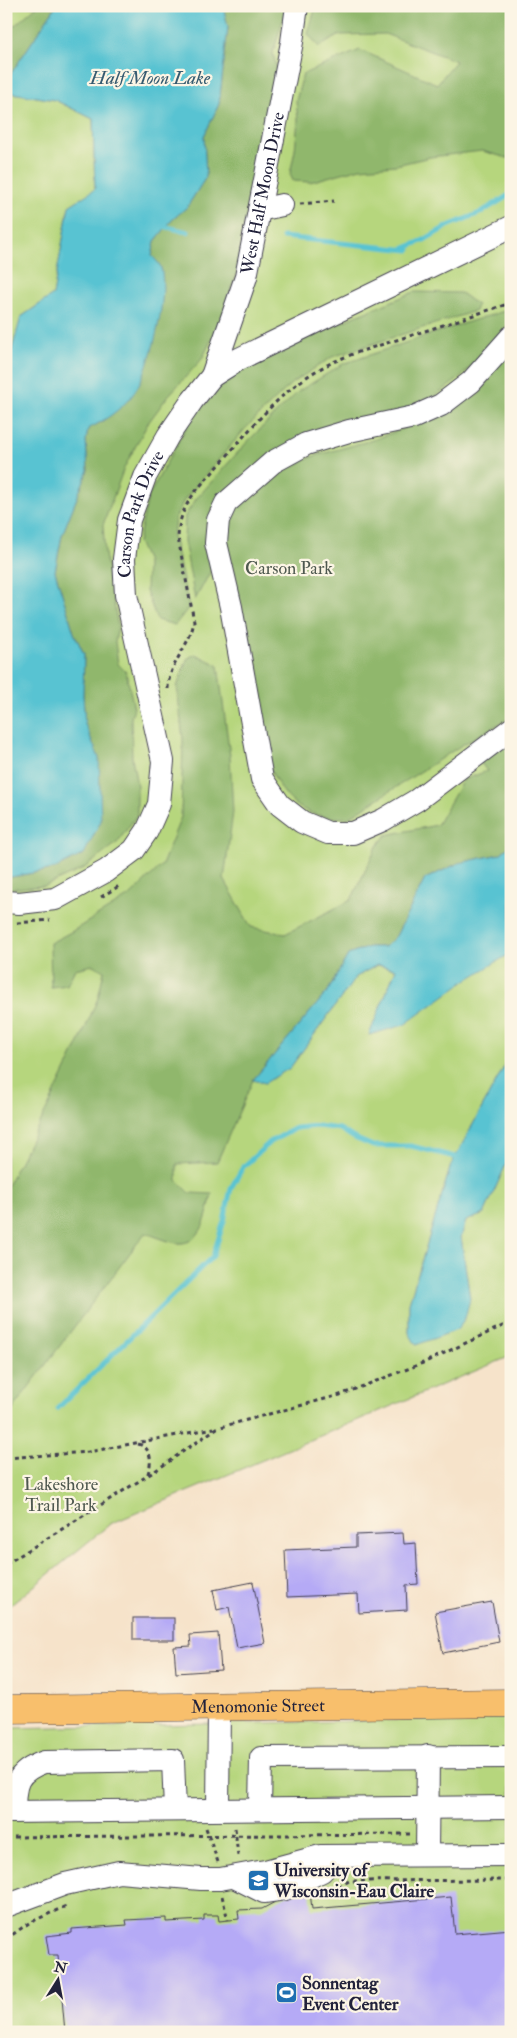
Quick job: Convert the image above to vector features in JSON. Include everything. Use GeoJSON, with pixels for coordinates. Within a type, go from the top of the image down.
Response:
{"type":"FeatureCollection","features":[{"type":"Feature","properties":{"kind":"main road","name":"Menomonie Street"},"geometry":{"type":"LineString","coordinates":[[6,1709],[219,1708],[511,1703]]}},
{"type":"Feature","properties":{"kind":"street","name":"West Half Moon Drive"},"geometry":{"type":"LineString","coordinates":[[212,376],[246,277],[298,6]]}},
{"type":"Feature","properties":{"kind":"street"},"geometry":{"type":"LineString","coordinates":[[260,210],[282,205]]}},
{"type":"Feature","properties":{"kind":"street","name":"Carson Park Drive"},"geometry":{"type":"LineString","coordinates":[[6,902],[19,903],[55,899],[106,871],[134,850],[147,831],[159,804],[163,761],[126,595],[124,559],[129,520],[145,478],[168,436],[192,402],[212,376],[239,359],[511,227]]}},
{"type":"Feature","properties":{"kind":"street"},"geometry":{"type":"LineString","coordinates":[[511,337],[471,382],[441,405],[414,417],[349,431],[306,444],[272,462],[226,503],[218,520],[216,543],[231,607],[262,780],[280,805],[302,822],[328,833],[353,833],[361,830],[383,820],[417,800],[511,729]]}},
{"type":"Feature","properties":{"kind":"street"},"geometry":{"type":"LineString","coordinates":[[212,1817],[219,1708]]}},
{"type":"Feature","properties":{"kind":"street"},"geometry":{"type":"LineString","coordinates":[[427,1855],[428,1756]]}},
{"type":"Feature","properties":{"kind":"street"},"geometry":{"type":"LineString","coordinates":[[260,1808],[261,1758],[511,1757]]}},
{"type":"Feature","properties":{"kind":"street"},"geometry":{"type":"LineString","coordinates":[[175,1810],[173,1760],[44,1762],[30,1767],[21,1775],[16,1783],[10,1812],[175,1810],[212,1817],[260,1808],[511,1807]]}},
{"type":"Feature","properties":{"kind":"street"},"geometry":{"type":"LineString","coordinates":[[6,1906],[66,1884],[119,1872],[201,1879],[266,1871],[320,1856],[511,1855]]}},
{"type":"Feature","properties":{"kind":"path"},"geometry":{"type":"LineString","coordinates":[[282,205],[334,201]]}},
{"type":"Feature","properties":{"kind":"path"},"geometry":{"type":"LineString","coordinates":[[6,1458],[88,1452],[217,1428],[340,1395],[423,1363],[511,1322]]}},
{"type":"Feature","properties":{"kind":"path"},"geometry":{"type":"LineString","coordinates":[[6,1564],[147,1476],[217,1428]]}},
{"type":"Feature","properties":{"kind":"path"},"geometry":{"type":"LineString","coordinates":[[136,1443],[143,1445],[148,1450],[151,1458],[151,1467],[147,1476]]}},
{"type":"Feature","properties":{"kind":"path"},"geometry":{"type":"LineString","coordinates":[[212,1817],[208,1835],[229,1877],[222,1896]]}},
{"type":"Feature","properties":{"kind":"path"},"geometry":{"type":"LineString","coordinates":[[228,1920],[222,1896],[229,1877],[236,1835],[235,1826]]}},
{"type":"Feature","properties":{"kind":"path"},"geometry":{"type":"LineString","coordinates":[[6,1837],[418,1834]]}},
{"type":"Feature","properties":{"kind":"path"},"geometry":{"type":"LineString","coordinates":[[326,1892],[349,1882],[511,1880]]}},
{"type":"Feature","properties":{"kind":"path"},"geometry":{"type":"LineString","coordinates":[[213,1897],[222,1896]]}},
{"type":"Feature","properties":{"kind":"path"},"geometry":{"type":"LineString","coordinates":[[6,1939],[29,1922],[73,1903]]}},
{"type":"Feature","properties":{"kind":"green space"},"geometry":{"type":"Polygon","coordinates":[[[6,6],[56,6],[6,81],[6,6]]]}},
{"type":"Feature","properties":{"kind":"green space"},"geometry":{"type":"Polygon","coordinates":[[[37,6],[56,6],[6,81],[6,33],[37,6]]]}},
{"type":"Feature","properties":{"kind":"green space","name":"Carson Park"},"geometry":{"type":"Polygon","coordinates":[[[223,6],[511,6],[511,845],[348,955],[328,991],[253,1080],[290,1068],[356,977],[377,965],[396,969],[369,1035],[511,953],[511,1054],[451,1165],[409,1303],[409,1333],[470,1299],[461,1237],[466,1221],[484,1214],[511,1153],[511,1356],[110,1524],[6,1609],[6,878],[10,878],[228,28],[223,6]]]}},
{"type":"Feature","properties":{"kind":"green space"},"geometry":{"type":"Polygon","coordinates":[[[223,6],[287,6],[273,53],[278,75],[238,270],[221,320],[202,359],[168,396],[148,423],[124,468],[103,525],[105,554],[118,626],[115,642],[118,664],[126,672],[134,708],[131,718],[132,757],[137,786],[137,815],[117,843],[83,869],[45,886],[6,889],[6,878],[54,869],[99,759],[85,724],[83,695],[84,654],[74,633],[55,571],[62,535],[88,470],[86,441],[88,428],[104,421],[161,267],[152,256],[155,241],[172,220],[187,207],[206,177],[204,136],[219,104],[228,28],[223,6]]]}},
{"type":"Feature","properties":{"kind":"green space"},"geometry":{"type":"Polygon","coordinates":[[[316,6],[511,6],[511,159],[482,151],[430,157],[396,165],[360,168],[310,182],[293,181],[290,174],[298,120],[296,101],[303,74],[360,50],[437,84],[456,61],[385,34],[340,35],[319,47],[308,34],[316,6]]]}},
{"type":"Feature","properties":{"kind":"green space"},"geometry":{"type":"Polygon","coordinates":[[[6,92],[55,100],[93,119],[95,190],[69,206],[53,295],[21,317],[6,371],[6,92]]]}},
{"type":"Feature","properties":{"kind":"green space"},"geometry":{"type":"Polygon","coordinates":[[[414,292],[461,293],[477,305],[475,311],[332,357],[292,383],[245,429],[184,500],[175,519],[173,536],[189,607],[175,625],[157,620],[146,591],[147,562],[138,542],[148,497],[191,418],[230,375],[339,323],[414,292]]]}},
{"type":"Feature","properties":{"kind":"green space"},"geometry":{"type":"Polygon","coordinates":[[[511,309],[511,321],[460,378],[418,408],[336,429],[219,500],[214,565],[195,600],[184,541],[185,516],[196,499],[249,440],[299,391],[343,364],[511,309]]]}},
{"type":"Feature","properties":{"kind":"green space"},"geometry":{"type":"Polygon","coordinates":[[[511,346],[511,717],[462,745],[348,818],[316,815],[304,810],[285,794],[264,755],[222,541],[235,509],[266,479],[314,456],[376,439],[435,416],[511,346]]]}},
{"type":"Feature","properties":{"kind":"green space"},"geometry":{"type":"Polygon","coordinates":[[[195,654],[218,665],[230,756],[233,812],[224,879],[251,927],[285,934],[351,900],[376,848],[386,835],[437,825],[463,780],[487,771],[480,762],[511,740],[511,845],[500,854],[459,863],[425,879],[396,936],[385,947],[369,947],[348,955],[328,991],[253,1080],[217,1162],[177,1164],[177,1180],[190,1193],[212,1194],[206,1219],[198,1234],[185,1243],[176,1243],[145,1233],[16,1404],[6,1423],[6,1188],[81,1038],[98,998],[104,971],[93,965],[75,969],[67,985],[51,987],[50,943],[131,895],[162,865],[181,817],[183,740],[177,687],[187,659],[195,654]]]}},
{"type":"Feature","properties":{"kind":"green space","name":"University of Wisconsin-Eau Claire"},"geometry":{"type":"Polygon","coordinates":[[[511,1718],[511,2032],[6,2032],[6,1728],[511,1718]]]}},
{"type":"Feature","properties":{"kind":"water","name":"Half Moon Lake"},"geometry":{"type":"Polygon","coordinates":[[[56,6],[223,6],[228,27],[219,104],[204,136],[206,177],[187,207],[172,220],[155,241],[152,256],[159,263],[163,281],[160,315],[151,354],[145,371],[131,397],[111,415],[88,429],[86,441],[88,470],[62,535],[55,571],[74,633],[84,654],[83,695],[85,724],[99,758],[101,821],[84,854],[54,869],[6,878],[6,371],[21,317],[53,295],[69,206],[95,189],[93,119],[55,100],[6,92],[6,81],[56,6]]]}},
{"type":"Feature","properties":{"kind":"water"},"geometry":{"type":"Polygon","coordinates":[[[511,845],[511,953],[462,983],[404,1025],[369,1035],[396,969],[377,965],[356,977],[290,1068],[265,1083],[253,1080],[328,991],[348,955],[369,947],[385,947],[396,936],[425,879],[459,863],[500,854],[511,845]]]}},
{"type":"Feature","properties":{"kind":"water"},"geometry":{"type":"Polygon","coordinates":[[[511,1054],[511,1153],[484,1214],[466,1221],[461,1237],[470,1299],[465,1318],[457,1330],[416,1345],[409,1333],[409,1303],[451,1165],[511,1054]]]}},
{"type":"Feature","properties":{"kind":"building"},"geometry":{"type":"Polygon","coordinates":[[[403,1533],[404,1544],[416,1543],[418,1584],[406,1585],[407,1610],[359,1613],[358,1594],[287,1597],[285,1550],[356,1547],[356,1535],[403,1533]]]}},
{"type":"Feature","properties":{"kind":"building"},"geometry":{"type":"Polygon","coordinates":[[[253,1582],[265,1643],[237,1648],[229,1607],[217,1610],[213,1590],[253,1582]]]}},
{"type":"Feature","properties":{"kind":"building"},"geometry":{"type":"Polygon","coordinates":[[[492,1602],[499,1642],[443,1653],[435,1612],[492,1602]]]}},
{"type":"Feature","properties":{"kind":"building"},"geometry":{"type":"Polygon","coordinates":[[[133,1618],[174,1618],[174,1640],[133,1640],[133,1618]]]}},
{"type":"Feature","properties":{"kind":"building"},"geometry":{"type":"Polygon","coordinates":[[[218,1633],[221,1670],[176,1673],[174,1647],[191,1646],[190,1635],[218,1633]]]}},
{"type":"Feature","properties":{"kind":"building","name":"Sonnentag Event Center"},"geometry":{"type":"Polygon","coordinates":[[[310,1892],[312,1909],[451,1897],[455,1934],[511,1929],[511,2032],[65,2032],[58,1955],[49,1955],[46,1936],[72,1933],[72,1929],[127,1925],[126,1920],[166,1918],[166,1922],[204,1920],[204,1915],[218,1915],[219,1921],[239,1919],[238,1910],[262,1909],[290,1894],[310,1892]]]}},
{"type":"Feature","properties":{"kind":"waterway"},"geometry":{"type":"LineString","coordinates":[[405,248],[424,240],[448,226],[480,213],[511,194]]}},
{"type":"Feature","properties":{"kind":"waterway"},"geometry":{"type":"LineString","coordinates":[[163,226],[188,232]]}},
{"type":"Feature","properties":{"kind":"waterway"},"geometry":{"type":"LineString","coordinates":[[283,237],[409,250]]}},
{"type":"Feature","properties":{"kind":"waterway"},"geometry":{"type":"LineString","coordinates":[[57,1409],[213,1256],[224,1221],[231,1188],[243,1167],[270,1142],[296,1128],[317,1126],[340,1129],[354,1138],[373,1146],[411,1146],[455,1157]]}},
{"type":"Feature","properties":{"kind":"place","name":"University of Wisconsin-Eau Claire"},"geometry":{"type":"Point","coordinates":[258,1880]}},
{"type":"Feature","properties":{"kind":"place","name":"Sonnentag Event Center"},"geometry":{"type":"Point","coordinates":[286,1993]}},
{"type":"Feature","properties":{"kind":"park label","name":"Lakeshore Trail Park"},"geometry":{"type":"Point","coordinates":[61,1494]}}]}
